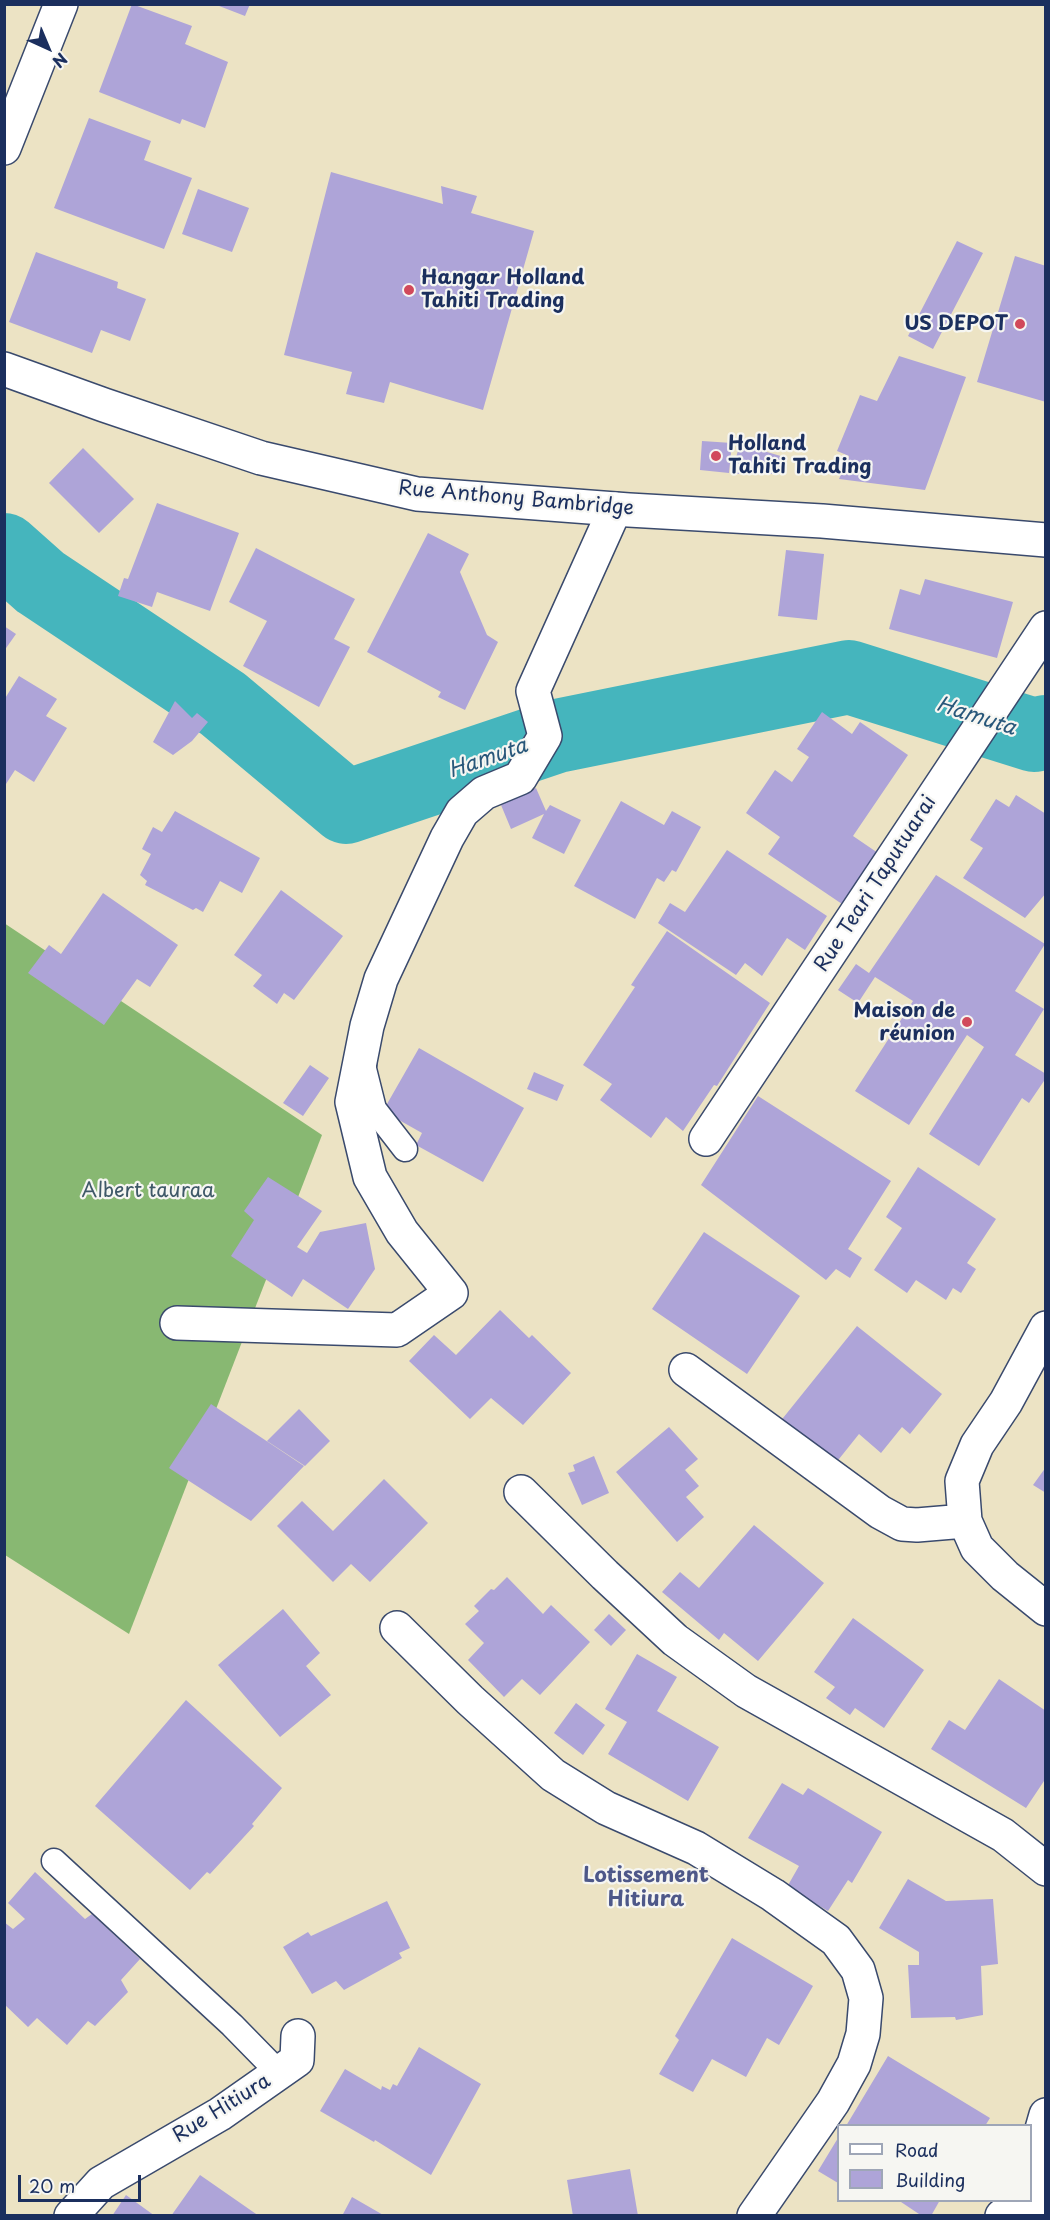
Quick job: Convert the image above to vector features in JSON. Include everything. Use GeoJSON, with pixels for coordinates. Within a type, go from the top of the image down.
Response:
{"type":"FeatureCollection","features":[{"type":"Feature","properties":{"kind":"street"},"geometry":{"type":"LineString","coordinates":[[4,148],[61,4]]}},
{"type":"Feature","properties":{"kind":"street","name":"Rue Anthony Bambridge"},"geometry":{"type":"LineString","coordinates":[[4,369],[261,458],[417,494],[822,521],[1046,540]]}},
{"type":"Feature","properties":{"kind":"street"},"geometry":{"type":"LineString","coordinates":[[177,1323],[398,1330],[451,1293],[402,1232],[370,1177],[352,1102],[367,1026],[381,979],[442,848],[462,812],[484,793],[520,778],[545,736],[533,691],[615,509]]}},
{"type":"Feature","properties":{"kind":"street","name":"Rue Teari Taputuarai"},"geometry":{"type":"LineString","coordinates":[[706,1139],[1046,628]]}},
{"type":"Feature","properties":{"kind":"street"},"geometry":{"type":"LineString","coordinates":[[1045,1330],[1006,1402],[977,1445],[962,1481],[965,1521],[977,1548],[1005,1576],[1046,1609]]}},
{"type":"Feature","properties":{"kind":"street"},"geometry":{"type":"LineString","coordinates":[[686,1370],[880,1512],[902,1524],[965,1521]]}},
{"type":"Feature","properties":{"kind":"street"},"geometry":{"type":"LineString","coordinates":[[521,1492],[605,1575],[692,1653],[746,1691],[1003,1835],[1046,1869]]}},
{"type":"Feature","properties":{"kind":"street"},"geometry":{"type":"LineString","coordinates":[[398,1628],[470,1700],[553,1775],[606,1808],[696,1848],[773,1896],[836,1940],[858,1970],[866,1998],[863,2034],[854,2064],[833,2102],[754,2216]]}},
{"type":"Feature","properties":{"kind":"street","name":"Rue Hitiura"},"geometry":{"type":"LineString","coordinates":[[71,2216],[101,2183],[220,2114],[297,2060],[298,2036]]}},
{"type":"Feature","properties":{"kind":"street"},"geometry":{"type":"LineString","coordinates":[[1032,2164],[1046,2115]]}},
{"type":"Feature","properties":{"kind":"lane"},"geometry":{"type":"LineString","coordinates":[[367,1026],[364,1070],[374,1109],[405,1149]]}},
{"type":"Feature","properties":{"kind":"lane"},"geometry":{"type":"LineString","coordinates":[[54,1861],[224,2017],[279,2073]]}},
{"type":"Feature","properties":{"kind":"green space","name":"Albert tauraa"},"geometry":{"type":"Polygon","coordinates":[[[4,923],[322,1135],[129,1634],[5,1555],[4,923]]]}},
{"type":"Feature","properties":{"kind":"building"},"geometry":{"type":"Polygon","coordinates":[[[132,4],[192,26],[185,44],[228,62],[205,128],[182,119],[180,124],[99,92],[132,4]]]}},
{"type":"Feature","properties":{"kind":"building"},"geometry":{"type":"Polygon","coordinates":[[[214,4],[250,4],[245,16],[214,4]]]}},
{"type":"Feature","properties":{"kind":"building"},"geometry":{"type":"Polygon","coordinates":[[[89,118],[151,141],[144,160],[192,178],[164,249],[54,208],[89,118]]]}},
{"type":"Feature","properties":{"kind":"building","name":"Hangar Holland Tahiti Trading"},"geometry":{"type":"Polygon","coordinates":[[[331,172],[443,204],[441,186],[477,196],[471,213],[534,231],[483,410],[390,382],[384,403],[346,394],[352,372],[284,355],[331,172]]]}},
{"type":"Feature","properties":{"kind":"building"},"geometry":{"type":"Polygon","coordinates":[[[198,189],[249,208],[232,252],[182,234],[198,189]]]}},
{"type":"Feature","properties":{"kind":"building"},"geometry":{"type":"Polygon","coordinates":[[[957,241],[983,253],[933,349],[908,336],[957,241]]]}},
{"type":"Feature","properties":{"kind":"building"},"geometry":{"type":"Polygon","coordinates":[[[36,252],[118,282],[117,288],[146,299],[130,341],[101,330],[92,353],[9,322],[36,252]]]}},
{"type":"Feature","properties":{"kind":"building","name":"US DEPOT"},"geometry":{"type":"Polygon","coordinates":[[[1015,256],[1046,266],[1046,402],[977,382],[1015,256]]]}},
{"type":"Feature","properties":{"kind":"building"},"geometry":{"type":"Polygon","coordinates":[[[899,356],[966,377],[925,490],[839,479],[849,456],[837,451],[860,395],[877,401],[899,356]]]}},
{"type":"Feature","properties":{"kind":"building","name":"Holland Tahiti Trading"},"geometry":{"type":"Polygon","coordinates":[[[702,441],[732,443],[729,473],[700,470],[702,441]]]}},
{"type":"Feature","properties":{"kind":"building"},"geometry":{"type":"Polygon","coordinates":[[[740,444],[784,457],[779,474],[731,474],[740,444]]]}},
{"type":"Feature","properties":{"kind":"building"},"geometry":{"type":"Polygon","coordinates":[[[83,448],[134,499],[99,533],[49,483],[83,448]]]}},
{"type":"Feature","properties":{"kind":"building"},"geometry":{"type":"Polygon","coordinates":[[[157,503],[239,533],[210,611],[157,592],[152,607],[118,596],[124,578],[128,579],[157,503]]]}},
{"type":"Feature","properties":{"kind":"building"},"geometry":{"type":"Polygon","coordinates":[[[428,533],[469,554],[460,572],[487,635],[498,642],[465,710],[438,697],[441,692],[367,652],[428,533]]]}},
{"type":"Feature","properties":{"kind":"building"},"geometry":{"type":"Polygon","coordinates":[[[256,548],[355,599],[334,639],[350,647],[319,707],[243,666],[267,621],[229,602],[256,548]]]}},
{"type":"Feature","properties":{"kind":"building"},"geometry":{"type":"Polygon","coordinates":[[[786,550],[824,554],[817,620],[778,616],[786,550]]]}},
{"type":"Feature","properties":{"kind":"building"},"geometry":{"type":"Polygon","coordinates":[[[925,579],[1013,602],[997,658],[889,629],[900,589],[920,595],[925,579]]]}},
{"type":"Feature","properties":{"kind":"building"},"geometry":{"type":"Polygon","coordinates":[[[4,626],[16,634],[4,651],[4,626]]]}},
{"type":"Feature","properties":{"kind":"building"},"geometry":{"type":"Polygon","coordinates":[[[19,676],[57,699],[46,716],[67,728],[34,782],[15,770],[6,784],[4,783],[4,700],[19,676]]]}},
{"type":"Feature","properties":{"kind":"building"},"geometry":{"type":"Polygon","coordinates":[[[175,701],[192,718],[197,713],[208,722],[192,741],[173,755],[153,742],[175,701]]]}},
{"type":"Feature","properties":{"kind":"building"},"geometry":{"type":"Polygon","coordinates":[[[822,712],[852,734],[860,722],[908,755],[853,836],[878,853],[842,904],[768,854],[780,837],[746,813],[775,770],[792,782],[809,757],[797,749],[822,712]]]}},
{"type":"Feature","properties":{"kind":"building"},"geometry":{"type":"Polygon","coordinates":[[[536,788],[546,811],[550,805],[581,820],[564,854],[532,838],[544,814],[511,829],[501,805],[536,788]]]}},
{"type":"Feature","properties":{"kind":"building"},"geometry":{"type":"Polygon","coordinates":[[[1016,795],[1046,814],[1046,893],[1025,918],[963,878],[983,848],[970,840],[996,799],[1009,807],[1016,795]]]}},
{"type":"Feature","properties":{"kind":"building"},"geometry":{"type":"Polygon","coordinates":[[[621,801],[664,825],[672,811],[701,827],[676,872],[672,870],[664,882],[657,878],[635,919],[574,886],[621,801]]]}},
{"type":"Feature","properties":{"kind":"building"},"geometry":{"type":"Polygon","coordinates":[[[175,811],[260,858],[242,893],[220,881],[203,912],[196,908],[193,910],[145,885],[147,881],[140,875],[151,854],[142,849],[153,827],[162,832],[175,811]]]}},
{"type":"Feature","properties":{"kind":"building"},"geometry":{"type":"Polygon","coordinates":[[[727,850],[827,916],[805,950],[787,938],[762,976],[745,963],[736,975],[658,923],[670,903],[685,912],[727,850]]]}},
{"type":"Feature","properties":{"kind":"building","name":"Maison de réunion"},"geometry":{"type":"Polygon","coordinates":[[[936,875],[1045,944],[1015,991],[1044,1009],[1015,1055],[1046,1074],[1046,1078],[1029,1103],[1022,1098],[979,1166],[929,1134],[984,1047],[967,1035],[909,1125],[855,1091],[913,1001],[875,977],[858,1003],[838,990],[856,964],[869,973],[936,875]]]}},
{"type":"Feature","properties":{"kind":"building"},"geometry":{"type":"Polygon","coordinates":[[[281,890],[343,936],[294,1000],[284,993],[277,1004],[253,986],[262,975],[234,955],[281,890]]]}},
{"type":"Feature","properties":{"kind":"building"},"geometry":{"type":"Polygon","coordinates":[[[103,893],[178,945],[150,987],[137,979],[104,1025],[28,973],[49,945],[61,954],[103,893]]]}},
{"type":"Feature","properties":{"kind":"building"},"geometry":{"type":"Polygon","coordinates":[[[667,931],[770,1003],[717,1086],[714,1085],[683,1131],[666,1117],[651,1138],[600,1100],[612,1084],[583,1065],[635,987],[631,985],[667,931]]]}},
{"type":"Feature","properties":{"kind":"building"},"geometry":{"type":"Polygon","coordinates":[[[419,1048],[524,1108],[483,1182],[416,1145],[422,1133],[383,1111],[419,1048]]]}},
{"type":"Feature","properties":{"kind":"building"},"geometry":{"type":"Polygon","coordinates":[[[310,1065],[329,1078],[303,1116],[283,1103],[310,1065]]]}},
{"type":"Feature","properties":{"kind":"building"},"geometry":{"type":"Polygon","coordinates":[[[534,1072],[564,1085],[557,1101],[527,1089],[534,1072]]]}},
{"type":"Feature","properties":{"kind":"building"},"geometry":{"type":"Polygon","coordinates":[[[758,1096],[891,1181],[848,1249],[862,1258],[850,1278],[836,1269],[826,1280],[701,1185],[758,1096]]]}},
{"type":"Feature","properties":{"kind":"building"},"geometry":{"type":"Polygon","coordinates":[[[918,1167],[996,1219],[967,1263],[976,1269],[961,1293],[953,1288],[946,1300],[916,1280],[907,1293],[874,1270],[902,1228],[886,1217],[918,1167]]]}},
{"type":"Feature","properties":{"kind":"building"},"geometry":{"type":"Polygon","coordinates":[[[268,1177],[322,1211],[297,1247],[307,1253],[320,1232],[366,1223],[375,1269],[348,1309],[303,1279],[292,1297],[231,1256],[254,1220],[244,1211],[268,1177]]]}},
{"type":"Feature","properties":{"kind":"building"},"geometry":{"type":"Polygon","coordinates":[[[704,1232],[800,1296],[747,1374],[652,1309],[704,1232]]]}},
{"type":"Feature","properties":{"kind":"building"},"geometry":{"type":"Polygon","coordinates":[[[500,1310],[529,1338],[532,1335],[571,1373],[523,1425],[491,1398],[470,1419],[409,1361],[434,1335],[456,1355],[500,1310]]]}},
{"type":"Feature","properties":{"kind":"building"},"geometry":{"type":"Polygon","coordinates":[[[857,1326],[942,1394],[910,1434],[902,1427],[881,1453],[859,1434],[835,1464],[779,1423],[857,1326]]]}},
{"type":"Feature","properties":{"kind":"building"},"geometry":{"type":"Polygon","coordinates":[[[211,1404],[304,1466],[251,1521],[169,1468],[211,1404]]]}},
{"type":"Feature","properties":{"kind":"building"},"geometry":{"type":"Polygon","coordinates":[[[299,1409],[330,1441],[305,1466],[267,1441],[299,1409]]]}},
{"type":"Feature","properties":{"kind":"building"},"geometry":{"type":"Polygon","coordinates":[[[669,1427],[698,1459],[685,1470],[699,1486],[686,1497],[704,1517],[677,1542],[616,1472],[669,1427]]]}},
{"type":"Feature","properties":{"kind":"building"},"geometry":{"type":"Polygon","coordinates":[[[594,1456],[609,1493],[582,1505],[568,1473],[575,1471],[573,1465],[594,1456]]]}},
{"type":"Feature","properties":{"kind":"building"},"geometry":{"type":"Polygon","coordinates":[[[1046,1467],[1046,1493],[1033,1485],[1046,1467]]]}},
{"type":"Feature","properties":{"kind":"building"},"geometry":{"type":"Polygon","coordinates":[[[384,1479],[428,1523],[370,1582],[351,1564],[333,1582],[277,1526],[302,1501],[333,1531],[384,1479]]]}},
{"type":"Feature","properties":{"kind":"building"},"geometry":{"type":"Polygon","coordinates":[[[754,1525],[824,1583],[758,1661],[724,1633],[719,1640],[662,1592],[680,1572],[699,1588],[754,1525]]]}},
{"type":"Feature","properties":{"kind":"building"},"geometry":{"type":"Polygon","coordinates":[[[507,1577],[543,1614],[551,1605],[590,1642],[540,1695],[522,1679],[504,1697],[468,1660],[484,1643],[465,1624],[479,1611],[474,1606],[507,1577]]]}},
{"type":"Feature","properties":{"kind":"building"},"geometry":{"type":"Polygon","coordinates":[[[283,1609],[320,1653],[306,1666],[331,1695],[280,1737],[218,1665],[283,1609]]]}},
{"type":"Feature","properties":{"kind":"building"},"geometry":{"type":"Polygon","coordinates":[[[609,1614],[626,1630],[611,1646],[594,1630],[609,1614]]]}},
{"type":"Feature","properties":{"kind":"building"},"geometry":{"type":"Polygon","coordinates":[[[853,1618],[924,1670],[884,1728],[855,1708],[850,1715],[826,1698],[835,1687],[814,1672],[853,1618]]]}},
{"type":"Feature","properties":{"kind":"building"},"geometry":{"type":"Polygon","coordinates":[[[637,1654],[677,1677],[657,1711],[719,1747],[688,1801],[608,1754],[627,1722],[605,1709],[637,1654]]]}},
{"type":"Feature","properties":{"kind":"building"},"geometry":{"type":"Polygon","coordinates":[[[999,1679],[1046,1711],[1046,1778],[1026,1808],[931,1749],[949,1720],[965,1730],[999,1679]]]}},
{"type":"Feature","properties":{"kind":"building"},"geometry":{"type":"Polygon","coordinates":[[[186,1700],[282,1788],[252,1824],[254,1826],[210,1874],[207,1872],[190,1890],[95,1806],[186,1700]]]}},
{"type":"Feature","properties":{"kind":"building"},"geometry":{"type":"Polygon","coordinates":[[[576,1703],[605,1725],[583,1755],[554,1733],[576,1703]]]}},
{"type":"Feature","properties":{"kind":"building"},"geometry":{"type":"Polygon","coordinates":[[[782,1783],[803,1795],[808,1788],[882,1832],[852,1883],[848,1880],[828,1911],[787,1887],[799,1866],[748,1838],[782,1783]]]}},
{"type":"Feature","properties":{"kind":"building"},"geometry":{"type":"Polygon","coordinates":[[[35,1872],[85,1919],[92,1914],[140,1959],[121,1980],[128,1992],[95,2026],[88,2021],[67,2045],[37,2018],[28,2027],[4,2004],[4,1922],[13,1929],[25,1919],[8,1903],[35,1872]]]}},
{"type":"Feature","properties":{"kind":"building"},"geometry":{"type":"Polygon","coordinates":[[[908,1879],[946,1901],[993,1899],[998,1964],[981,1966],[983,2015],[956,2020],[955,2017],[911,2018],[908,1965],[919,1965],[919,1952],[879,1928],[908,1879]]]}},
{"type":"Feature","properties":{"kind":"building"},"geometry":{"type":"Polygon","coordinates":[[[387,1901],[410,1948],[399,1953],[402,1958],[344,1990],[336,1981],[312,1994],[283,1947],[308,1932],[311,1936],[387,1901]]]}},
{"type":"Feature","properties":{"kind":"building"},"geometry":{"type":"Polygon","coordinates":[[[732,1938],[813,1986],[779,2045],[767,2038],[746,2077],[712,2059],[693,2092],[659,2074],[679,2040],[675,2036],[732,1938]]]}},
{"type":"Feature","properties":{"kind":"building"},"geometry":{"type":"Polygon","coordinates":[[[419,2047],[481,2084],[431,2175],[375,2140],[374,2142],[320,2111],[345,2069],[381,2090],[382,2086],[390,2090],[393,2084],[397,2086],[419,2047]]]}},
{"type":"Feature","properties":{"kind":"building"},"geometry":{"type":"Polygon","coordinates":[[[888,2056],[990,2118],[986,2124],[847,2124],[888,2056]]]}},
{"type":"Feature","properties":{"kind":"building"},"geometry":{"type":"Polygon","coordinates":[[[837,2140],[837,2182],[818,2171],[837,2140]]]}},
{"type":"Feature","properties":{"kind":"building"},"geometry":{"type":"Polygon","coordinates":[[[630,2169],[638,2216],[573,2216],[567,2180],[630,2169]]]}},
{"type":"Feature","properties":{"kind":"building"},"geometry":{"type":"Polygon","coordinates":[[[200,2175],[259,2216],[171,2216],[200,2175]]]}},
{"type":"Feature","properties":{"kind":"building"},"geometry":{"type":"Polygon","coordinates":[[[126,2195],[155,2216],[112,2216],[126,2195]]]}},
{"type":"Feature","properties":{"kind":"building"},"geometry":{"type":"Polygon","coordinates":[[[352,2197],[385,2216],[342,2216],[352,2197]]]}},
{"type":"Feature","properties":{"kind":"building"},"geometry":{"type":"Polygon","coordinates":[[[901,2202],[939,2202],[931,2216],[922,2216],[901,2202]]]}},
{"type":"Feature","properties":{"kind":"waterway","name":"Hamuta"},"geometry":{"type":"LineString","coordinates":[[4,550],[40,582],[223,704],[346,807],[557,736],[849,677],[1034,735],[1046,732]]}},
{"type":"Feature","properties":{"kind":"place","name":"Hangar Holland Tahiti Trading"},"geometry":{"type":"Point","coordinates":[409,290]}},
{"type":"Feature","properties":{"kind":"place","name":"US DEPOT"},"geometry":{"type":"Point","coordinates":[1020,324]}},
{"type":"Feature","properties":{"kind":"place","name":"Holland Tahiti Trading"},"geometry":{"type":"Point","coordinates":[716,456]}},
{"type":"Feature","properties":{"kind":"place","name":"Maison de réunion"},"geometry":{"type":"Point","coordinates":[967,1022]}},
{"type":"Feature","properties":{"kind":"district","name":"Lotissement Hitiura"},"geometry":{"type":"Point","coordinates":[646,1888]}}]}
